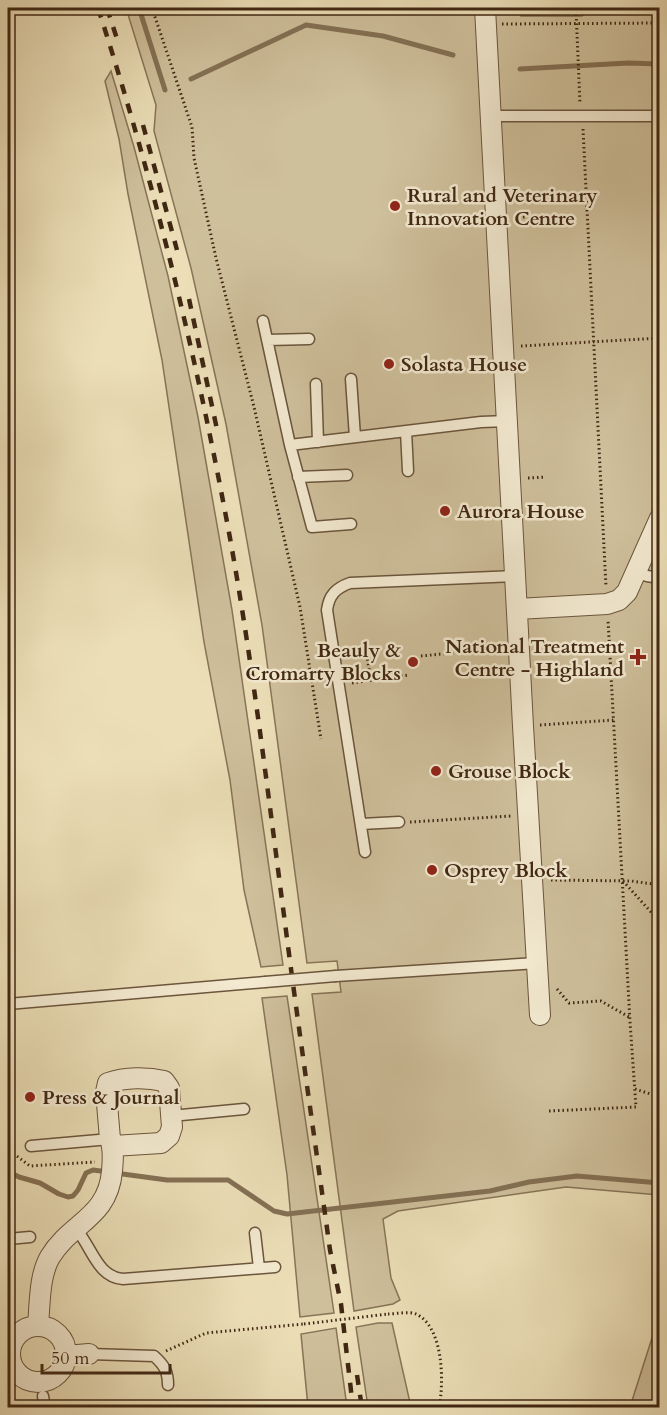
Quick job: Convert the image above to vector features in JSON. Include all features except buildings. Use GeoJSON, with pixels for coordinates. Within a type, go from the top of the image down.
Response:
{"type":"FeatureCollection","features":[{"type":"Feature","properties":{"kind":"street"},"geometry":{"type":"LineString","coordinates":[[486,16],[540,1015]]}},
{"type":"Feature","properties":{"kind":"street"},"geometry":{"type":"LineString","coordinates":[[517,609],[607,604],[619,600],[627,592],[660,518]]}},
{"type":"Feature","properties":{"kind":"street"},"geometry":{"type":"LineString","coordinates":[[38,1325],[43,1280],[48,1260],[56,1248],[103,1202],[112,1158],[106,1092],[108,1083],[117,1080],[154,1078],[164,1081],[169,1088],[172,1128],[169,1136],[161,1143],[112,1158]]}},
{"type":"Feature","properties":{"kind":"street"},"geometry":{"type":"LineString","coordinates":[[38,1325],[56,1331],[66,1347],[66,1356],[64,1364],[42,1395],[31,1382],[17,1374],[12,1367],[8,1351],[11,1343],[22,1330],[38,1325]]}},
{"type":"Feature","properties":{"kind":"street"},"geometry":{"type":"LineString","coordinates":[[66,1356],[89,1354]]}},
{"type":"Feature","properties":{"kind":"lane"},"geometry":{"type":"LineString","coordinates":[[491,116],[660,116]]}},
{"type":"Feature","properties":{"kind":"lane"},"geometry":{"type":"LineString","coordinates":[[262,321],[290,445],[312,527],[351,524]]}},
{"type":"Feature","properties":{"kind":"lane"},"geometry":{"type":"LineString","coordinates":[[267,340],[309,339]]}},
{"type":"Feature","properties":{"kind":"lane"},"geometry":{"type":"LineString","coordinates":[[351,379],[355,437]]}},
{"type":"Feature","properties":{"kind":"lane"},"geometry":{"type":"LineString","coordinates":[[316,384],[318,442]]}},
{"type":"Feature","properties":{"kind":"lane"},"geometry":{"type":"LineString","coordinates":[[290,445],[508,421]]}},
{"type":"Feature","properties":{"kind":"lane"},"geometry":{"type":"LineString","coordinates":[[406,431],[408,471]]}},
{"type":"Feature","properties":{"kind":"lane"},"geometry":{"type":"LineString","coordinates":[[298,477],[347,475]]}},
{"type":"Feature","properties":{"kind":"lane"},"geometry":{"type":"LineString","coordinates":[[636,572],[660,578]]}},
{"type":"Feature","properties":{"kind":"lane"},"geometry":{"type":"LineString","coordinates":[[365,852],[327,610],[328,602],[339,587],[350,583],[516,576]]}},
{"type":"Feature","properties":{"kind":"lane"},"geometry":{"type":"LineString","coordinates":[[361,824],[399,822]]}},
{"type":"Feature","properties":{"kind":"lane"},"geometry":{"type":"LineString","coordinates":[[8,1004],[336,976],[537,970]]}},
{"type":"Feature","properties":{"kind":"lane"},"geometry":{"type":"LineString","coordinates":[[171,1116],[244,1109]]}},
{"type":"Feature","properties":{"kind":"lane"},"geometry":{"type":"LineString","coordinates":[[31,1146],[112,1158]]}},
{"type":"Feature","properties":{"kind":"lane"},"geometry":{"type":"LineString","coordinates":[[76,1229],[84,1237],[102,1269],[113,1278],[123,1280],[275,1267]]}},
{"type":"Feature","properties":{"kind":"lane"},"geometry":{"type":"LineString","coordinates":[[255,1233],[259,1268]]}},
{"type":"Feature","properties":{"kind":"lane"},"geometry":{"type":"LineString","coordinates":[[8,1239],[30,1237]]}},
{"type":"Feature","properties":{"kind":"lane"},"geometry":{"type":"LineString","coordinates":[[89,1354],[122,1357],[154,1356],[168,1374],[168,1384]]}},
{"type":"Feature","properties":{"kind":"path"},"geometry":{"type":"LineString","coordinates":[[152,8],[192,127],[194,158],[216,258],[254,407],[300,607],[321,740]]}},
{"type":"Feature","properties":{"kind":"path"},"geometry":{"type":"LineString","coordinates":[[549,1111],[636,1107],[629,1017],[576,10]]}},
{"type":"Feature","properties":{"kind":"path"},"geometry":{"type":"LineString","coordinates":[[486,16],[576,24],[660,22]]}},
{"type":"Feature","properties":{"kind":"path"},"geometry":{"type":"LineString","coordinates":[[505,347],[660,338]]}},
{"type":"Feature","properties":{"kind":"path"},"geometry":{"type":"LineString","coordinates":[[365,646],[371,680]]}},
{"type":"Feature","properties":{"kind":"path"},"geometry":{"type":"LineString","coordinates":[[421,656],[519,646]]}},
{"type":"Feature","properties":{"kind":"path"},"geometry":{"type":"LineString","coordinates":[[339,685],[410,675]]}},
{"type":"Feature","properties":{"kind":"path"},"geometry":{"type":"LineString","coordinates":[[523,726],[614,720]]}},
{"type":"Feature","properties":{"kind":"path"},"geometry":{"type":"LineString","coordinates":[[399,822],[528,815]]}},
{"type":"Feature","properties":{"kind":"path"},"geometry":{"type":"LineString","coordinates":[[532,880],[623,881],[660,885]]}},
{"type":"Feature","properties":{"kind":"path"},"geometry":{"type":"LineString","coordinates":[[623,881],[660,922]]}},
{"type":"Feature","properties":{"kind":"path"},"geometry":{"type":"LineString","coordinates":[[537,970],[569,1003],[601,1001],[629,1017]]}},
{"type":"Feature","properties":{"kind":"path"},"geometry":{"type":"LineString","coordinates":[[635,1089],[660,1097]]}},
{"type":"Feature","properties":{"kind":"path"},"geometry":{"type":"LineString","coordinates":[[8,1142],[10,1151],[30,1167],[112,1158]]}},
{"type":"Feature","properties":{"kind":"path"},"geometry":{"type":"LineString","coordinates":[[154,1356],[206,1333],[412,1313],[418,1315],[427,1324],[435,1339],[442,1373],[440,1407]]}},
{"type":"Feature","properties":{"kind":"shaded area"},"geometry":{"type":"Polygon","coordinates":[[[126,8],[659,8],[659,1195],[566,1187],[398,1211],[383,1219],[391,1278],[400,1300],[393,1304],[354,1311],[312,994],[341,992],[337,961],[307,963],[262,625],[226,424],[191,268],[154,131],[156,105],[126,8]]]}},
{"type":"Feature","properties":{"kind":"shaded area"},"geometry":{"type":"Polygon","coordinates":[[[521,8],[589,8],[582,16],[521,16],[521,8]]]}},
{"type":"Feature","properties":{"kind":"shaded area"},"geometry":{"type":"Polygon","coordinates":[[[111,71],[134,147],[168,276],[198,417],[232,610],[283,965],[261,967],[244,890],[230,780],[204,642],[162,360],[119,139],[105,81],[111,71]]]}},
{"type":"Feature","properties":{"kind":"shaded area"},"geometry":{"type":"Polygon","coordinates":[[[287,996],[334,1313],[300,1317],[287,1175],[262,998],[287,996]]]}},
{"type":"Feature","properties":{"kind":"shaded area"},"geometry":{"type":"Polygon","coordinates":[[[659,1316],[659,1407],[630,1407],[659,1316]]]}},
{"type":"Feature","properties":{"kind":"shaded area"},"geometry":{"type":"Polygon","coordinates":[[[392,1323],[411,1407],[368,1407],[356,1327],[392,1323]]]}},
{"type":"Feature","properties":{"kind":"shaded area"},"geometry":{"type":"Polygon","coordinates":[[[336,1328],[347,1407],[308,1407],[301,1334],[336,1328]]]}},
{"type":"Feature","properties":{"kind":"waterway"},"geometry":{"type":"LineString","coordinates":[[139,8],[165,90]]}},
{"type":"Feature","properties":{"kind":"waterway"},"geometry":{"type":"LineString","coordinates":[[191,79],[306,25],[383,36],[453,55]]}},
{"type":"Feature","properties":{"kind":"waterway"},"geometry":{"type":"LineString","coordinates":[[520,69],[628,63],[660,64]]}},
{"type":"Feature","properties":{"kind":"waterway"},"geometry":{"type":"LineString","coordinates":[[8,1167],[11,1173],[40,1183],[68,1197],[73,1196],[78,1190],[86,1173],[93,1170],[167,1180],[228,1180],[274,1211],[287,1214],[490,1191],[529,1182],[577,1176],[660,1183]]}},
{"type":"Feature","properties":{"kind":"railway"},"geometry":{"type":"LineString","coordinates":[[98,8],[138,139],[173,271],[230,538],[253,682],[330,1250],[341,1304],[353,1408]]}},
{"type":"Feature","properties":{"kind":"railway"},"geometry":{"type":"LineString","coordinates":[[107,8],[118,42]]}},
{"type":"Feature","properties":{"kind":"railway"},"geometry":{"type":"LineString","coordinates":[[143,125],[177,250]]}},
{"type":"Feature","properties":{"kind":"railway"},"geometry":{"type":"LineString","coordinates":[[189,299],[218,434]]}},
{"type":"Feature","properties":{"kind":"railway"},"geometry":{"type":"LineString","coordinates":[[357,1375],[362,1408]]}},
{"type":"Feature","properties":{"kind":"place","name":"Rural and Veterinary Innovation Centre"},"geometry":{"type":"Point","coordinates":[395,206]}},
{"type":"Feature","properties":{"kind":"place","name":"Solasta House"},"geometry":{"type":"Point","coordinates":[389,364]}},
{"type":"Feature","properties":{"kind":"place","name":"Aurora House"},"geometry":{"type":"Point","coordinates":[445,511]}},
{"type":"Feature","properties":{"kind":"place","name":"National Treatment Centre - Highland"},"geometry":{"type":"Point","coordinates":[638,657]}},
{"type":"Feature","properties":{"kind":"place","name":"Beauly & Cromarty Blocks"},"geometry":{"type":"Point","coordinates":[413,662]}},
{"type":"Feature","properties":{"kind":"place","name":"Grouse Block"},"geometry":{"type":"Point","coordinates":[436,771]}},
{"type":"Feature","properties":{"kind":"place","name":"Osprey Block"},"geometry":{"type":"Point","coordinates":[432,870]}},
{"type":"Feature","properties":{"kind":"place","name":"Press & Journal"},"geometry":{"type":"Point","coordinates":[30,1097]}}]}
